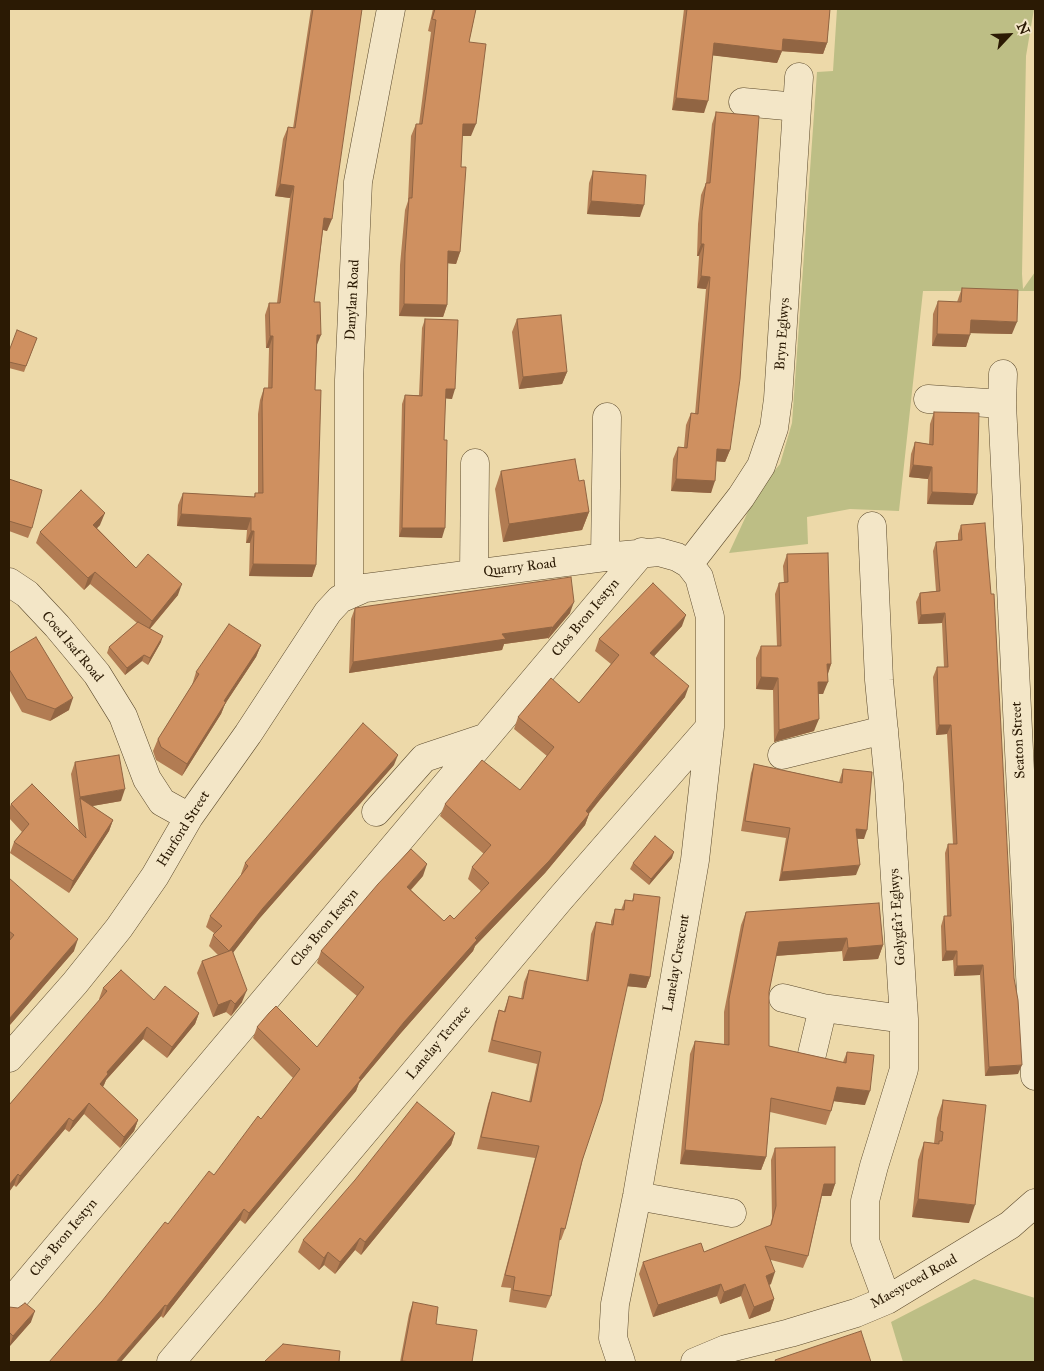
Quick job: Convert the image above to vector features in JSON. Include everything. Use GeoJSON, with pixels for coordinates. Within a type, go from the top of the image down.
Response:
{"type":"FeatureCollection","features":[{"type":"Feature","properties":{"kind":"street","name":"Danylan Road"},"geometry":{"type":"LineString","coordinates":[[349,594],[349,380],[358,182],[391,9]]}},
{"type":"Feature","properties":{"kind":"street","name":"Bryn Eglwys"},"geometry":{"type":"LineString","coordinates":[[689,564],[741,498],[756,474],[774,428],[778,399],[799,77]]}},
{"type":"Feature","properties":{"kind":"street"},"geometry":{"type":"LineString","coordinates":[[743,102],[797,107]]}},
{"type":"Feature","properties":{"kind":"street","name":"Seaton Street"},"geometry":{"type":"LineString","coordinates":[[1003,374],[1002,404],[1035,1076]]}},
{"type":"Feature","properties":{"kind":"street"},"geometry":{"type":"LineString","coordinates":[[928,399],[1002,404]]}},
{"type":"Feature","properties":{"kind":"street"},"geometry":{"type":"LineString","coordinates":[[604,556],[607,417]]}},
{"type":"Feature","properties":{"kind":"street"},"geometry":{"type":"LineString","coordinates":[[474,574],[475,463]]}},
{"type":"Feature","properties":{"kind":"street","name":"Golygfa'r Eglwys"},"geometry":{"type":"LineString","coordinates":[[872,526],[879,680],[904,1019],[904,1069],[865,1201],[865,1241],[887,1300]]}},
{"type":"Feature","properties":{"kind":"street","name":"Quarry Road"},"geometry":{"type":"LineString","coordinates":[[349,594],[365,588],[642,552],[659,552],[676,557],[689,564]]}},
{"type":"Feature","properties":{"kind":"street","name":"Clos Bron Iestyn"},"geometry":{"type":"LineString","coordinates":[[9,1304],[642,552]]}},
{"type":"Feature","properties":{"kind":"street","name":"Lanelay Crescent"},"geometry":{"type":"LineString","coordinates":[[621,1362],[613,1338],[615,1304],[637,1196],[695,860],[710,727],[710,617],[699,577],[689,564]]}},
{"type":"Feature","properties":{"kind":"street","name":"Coed Isaf Road"},"geometry":{"type":"LineString","coordinates":[[9,582],[33,600],[97,674],[123,716],[147,779],[162,802],[189,817]]}},
{"type":"Feature","properties":{"kind":"street","name":"Hurford Street"},"geometry":{"type":"LineString","coordinates":[[9,1058],[75,983],[119,928],[155,876],[189,817],[248,734],[328,612],[340,599],[349,594]]}},
{"type":"Feature","properties":{"kind":"street","name":"Lanelay Terrace"},"geometry":{"type":"LineString","coordinates":[[171,1362],[560,899],[710,727]]}},
{"type":"Feature","properties":{"kind":"street"},"geometry":{"type":"LineString","coordinates":[[782,755],[884,730]]}},
{"type":"Feature","properties":{"kind":"street"},"geometry":{"type":"LineString","coordinates":[[376,812],[424,758],[484,738]]}},
{"type":"Feature","properties":{"kind":"street"},"geometry":{"type":"LineString","coordinates":[[783,998],[823,1008],[904,1019]]}},
{"type":"Feature","properties":{"kind":"street"},"geometry":{"type":"LineString","coordinates":[[812,1054],[823,1008]]}},
{"type":"Feature","properties":{"kind":"street"},"geometry":{"type":"LineString","coordinates":[[637,1196],[732,1213]]}},
{"type":"Feature","properties":{"kind":"street","name":"Maesycoed Road"},"geometry":{"type":"LineString","coordinates":[[695,1362],[726,1349],[790,1333],[856,1313],[887,1300],[1010,1224],[1035,1203]]}},
{"type":"Feature","properties":{"kind":"green space"},"geometry":{"type":"Polygon","coordinates":[[[837,9],[1034,9],[1026,56],[1022,274],[1023,289],[1035,272],[1035,291],[923,291],[899,511],[850,509],[807,517],[808,544],[729,553],[757,492],[780,464],[792,423],[817,72],[833,71],[837,9]]]}},
{"type":"Feature","properties":{"kind":"green space"},"geometry":{"type":"Polygon","coordinates":[[[974,1279],[1035,1298],[1035,1362],[903,1362],[891,1322],[974,1279]]]}},
{"type":"Feature","properties":{"kind":"building"},"geometry":{"type":"Polygon","coordinates":[[[313,9],[362,9],[332,219],[324,218],[314,302],[320,302],[321,335],[317,335],[315,390],[321,390],[316,565],[253,564],[254,531],[251,531],[251,518],[181,514],[183,493],[255,497],[255,493],[263,493],[262,402],[264,388],[272,388],[273,336],[270,336],[269,303],[280,303],[294,186],[280,184],[288,127],[295,128],[313,9]]]}},
{"type":"Feature","properties":{"kind":"building"},"geometry":{"type":"Polygon","coordinates":[[[435,9],[476,9],[469,42],[486,44],[476,124],[463,124],[461,167],[466,167],[460,252],[448,251],[447,305],[404,304],[405,253],[409,198],[412,198],[416,124],[422,124],[436,20],[432,19],[435,9]]]}},
{"type":"Feature","properties":{"kind":"building"},"geometry":{"type":"Polygon","coordinates":[[[687,9],[830,9],[827,43],[783,39],[782,51],[714,43],[708,101],[676,98],[687,9]]]}},
{"type":"Feature","properties":{"kind":"building"},"geometry":{"type":"Polygon","coordinates":[[[716,112],[759,116],[740,379],[730,450],[717,449],[715,481],[676,479],[678,447],[687,448],[691,413],[698,414],[710,277],[701,276],[704,244],[701,244],[702,211],[706,183],[710,183],[716,112]]]}},
{"type":"Feature","properties":{"kind":"building"},"geometry":{"type":"Polygon","coordinates":[[[593,171],[646,175],[644,205],[591,201],[593,171]]]}},
{"type":"Feature","properties":{"kind":"building"},"geometry":{"type":"Polygon","coordinates":[[[962,288],[1018,290],[1017,322],[971,320],[970,335],[937,334],[938,301],[961,302],[962,288]]]}},
{"type":"Feature","properties":{"kind":"building"},"geometry":{"type":"Polygon","coordinates":[[[561,315],[567,372],[523,377],[517,319],[561,315]]]}},
{"type":"Feature","properties":{"kind":"building"},"geometry":{"type":"Polygon","coordinates":[[[425,319],[458,320],[455,389],[446,389],[444,440],[447,440],[445,528],[402,528],[405,395],[422,396],[425,319]]]}},
{"type":"Feature","properties":{"kind":"building"},"geometry":{"type":"Polygon","coordinates":[[[17,330],[37,338],[26,366],[9,362],[9,351],[17,330]]]}},
{"type":"Feature","properties":{"kind":"building"},"geometry":{"type":"Polygon","coordinates":[[[934,412],[979,413],[977,494],[932,492],[932,467],[913,465],[915,442],[933,445],[934,412]]]}},
{"type":"Feature","properties":{"kind":"building"},"geometry":{"type":"Polygon","coordinates":[[[575,459],[579,481],[584,480],[589,512],[509,524],[501,471],[575,459]]]}},
{"type":"Feature","properties":{"kind":"building"},"geometry":{"type":"Polygon","coordinates":[[[9,479],[42,490],[32,528],[9,521],[9,479]]]}},
{"type":"Feature","properties":{"kind":"building"},"geometry":{"type":"Polygon","coordinates":[[[81,490],[105,513],[93,525],[136,568],[148,554],[182,584],[152,621],[95,572],[88,578],[40,532],[81,490]]]}},
{"type":"Feature","properties":{"kind":"building"},"geometry":{"type":"Polygon","coordinates":[[[985,523],[991,594],[994,594],[1014,978],[1018,1000],[1022,1065],[989,1067],[983,965],[957,966],[957,951],[946,951],[944,916],[951,916],[948,844],[957,844],[951,725],[939,725],[937,667],[948,667],[945,613],[921,615],[920,593],[940,591],[936,542],[962,540],[961,525],[985,523]]]}},
{"type":"Feature","properties":{"kind":"building"},"geometry":{"type":"Polygon","coordinates":[[[828,553],[831,664],[827,664],[828,682],[818,682],[819,719],[779,730],[778,678],[761,677],[761,646],[781,646],[779,583],[788,582],[787,554],[828,553]]]}},
{"type":"Feature","properties":{"kind":"building"},"geometry":{"type":"Polygon","coordinates":[[[571,577],[574,602],[552,628],[502,634],[506,639],[353,662],[355,608],[571,577]]]}},
{"type":"Feature","properties":{"kind":"building"},"geometry":{"type":"Polygon","coordinates":[[[653,583],[686,615],[650,653],[689,686],[603,789],[586,811],[589,814],[549,861],[475,938],[477,940],[404,1022],[359,1078],[361,1079],[249,1213],[244,1209],[167,1306],[165,1305],[116,1362],[49,1362],[102,1301],[165,1222],[168,1224],[209,1171],[214,1175],[258,1116],[261,1119],[300,1069],[257,1027],[276,1006],[317,1047],[364,987],[321,951],[378,884],[411,849],[427,864],[407,887],[444,921],[450,915],[454,919],[489,883],[472,867],[491,845],[445,804],[482,760],[520,790],[554,747],[518,717],[551,678],[579,703],[619,655],[599,639],[653,583]]]}},
{"type":"Feature","properties":{"kind":"building"},"geometry":{"type":"Polygon","coordinates":[[[138,622],[163,636],[150,658],[144,655],[127,668],[109,647],[138,622]]]}},
{"type":"Feature","properties":{"kind":"building"},"geometry":{"type":"Polygon","coordinates":[[[229,624],[261,645],[224,701],[226,702],[187,764],[161,747],[158,739],[199,674],[196,672],[229,624]]]}},
{"type":"Feature","properties":{"kind":"building"},"geometry":{"type":"Polygon","coordinates":[[[36,637],[73,698],[55,709],[27,699],[9,669],[9,653],[36,637]]]}},
{"type":"Feature","properties":{"kind":"building"},"geometry":{"type":"Polygon","coordinates":[[[363,723],[398,755],[263,908],[229,951],[213,935],[222,926],[210,916],[248,866],[245,863],[363,723]]]}},
{"type":"Feature","properties":{"kind":"building"},"geometry":{"type":"Polygon","coordinates":[[[119,755],[125,789],[80,797],[75,762],[119,755]]]}},
{"type":"Feature","properties":{"kind":"building"},"geometry":{"type":"Polygon","coordinates":[[[754,764],[842,783],[843,769],[872,772],[867,830],[856,829],[860,865],[782,872],[790,828],[745,821],[754,764]]]}},
{"type":"Feature","properties":{"kind":"building"},"geometry":{"type":"Polygon","coordinates":[[[32,784],[86,838],[80,798],[113,820],[73,881],[14,842],[29,824],[11,804],[32,784]]]}},
{"type":"Feature","properties":{"kind":"building"},"geometry":{"type":"Polygon","coordinates":[[[655,836],[674,852],[651,879],[633,863],[655,836]]]}},
{"type":"Feature","properties":{"kind":"building"},"geometry":{"type":"Polygon","coordinates":[[[9,878],[78,939],[9,1019],[9,941],[14,935],[9,931],[9,878]]]}},
{"type":"Feature","properties":{"kind":"building"},"geometry":{"type":"Polygon","coordinates":[[[634,894],[660,897],[650,977],[630,974],[602,1101],[582,1161],[565,1229],[561,1228],[551,1296],[513,1290],[515,1277],[505,1275],[539,1146],[481,1137],[492,1092],[531,1102],[541,1052],[492,1040],[499,1010],[505,1012],[509,996],[523,999],[529,970],[588,981],[596,922],[613,925],[615,909],[624,910],[625,900],[633,901],[634,894]]]}},
{"type":"Feature","properties":{"kind":"building"},"geometry":{"type":"Polygon","coordinates":[[[879,903],[883,945],[848,948],[847,938],[779,942],[769,992],[769,1046],[846,1063],[847,1052],[874,1055],[870,1091],[837,1087],[831,1111],[771,1098],[766,1157],[685,1150],[695,1041],[729,1045],[729,999],[746,912],[879,903]]]}},
{"type":"Feature","properties":{"kind":"building"},"geometry":{"type":"Polygon","coordinates":[[[232,950],[247,990],[235,1004],[231,1000],[218,1005],[202,961],[232,950]]]}},
{"type":"Feature","properties":{"kind":"building"},"geometry":{"type":"Polygon","coordinates":[[[121,970],[154,1000],[165,986],[199,1013],[172,1047],[147,1027],[107,1072],[108,1074],[100,1084],[138,1120],[124,1137],[89,1103],[73,1121],[69,1118],[20,1176],[18,1174],[9,1185],[9,1105],[107,991],[103,988],[121,970]]]}},
{"type":"Feature","properties":{"kind":"building"},"geometry":{"type":"Polygon","coordinates":[[[943,1100],[986,1105],[975,1205],[918,1199],[924,1142],[939,1144],[939,1141],[942,1141],[943,1132],[940,1131],[943,1100]]]}},
{"type":"Feature","properties":{"kind":"building"},"geometry":{"type":"Polygon","coordinates":[[[417,1102],[455,1133],[365,1242],[360,1238],[340,1262],[328,1252],[324,1258],[303,1240],[355,1180],[417,1102]]]}},
{"type":"Feature","properties":{"kind":"building"},"geometry":{"type":"Polygon","coordinates":[[[835,1147],[835,1184],[824,1184],[808,1256],[765,1246],[775,1272],[766,1276],[774,1299],[754,1307],[745,1284],[724,1292],[721,1284],[658,1305],[643,1262],[701,1243],[704,1252],[771,1225],[776,1206],[775,1148],[835,1147]]]}},
{"type":"Feature","properties":{"kind":"building"},"geometry":{"type":"Polygon","coordinates":[[[413,1302],[438,1307],[436,1324],[477,1330],[472,1362],[402,1361],[413,1302]]]}},
{"type":"Feature","properties":{"kind":"building"},"geometry":{"type":"Polygon","coordinates":[[[25,1303],[35,1311],[13,1336],[9,1332],[9,1307],[18,1308],[25,1303]]]}},
{"type":"Feature","properties":{"kind":"building"},"geometry":{"type":"Polygon","coordinates":[[[861,1331],[871,1362],[776,1362],[775,1360],[861,1331]]]}},
{"type":"Feature","properties":{"kind":"building"},"geometry":{"type":"Polygon","coordinates":[[[283,1344],[340,1351],[339,1362],[264,1362],[283,1344]]]}}]}
